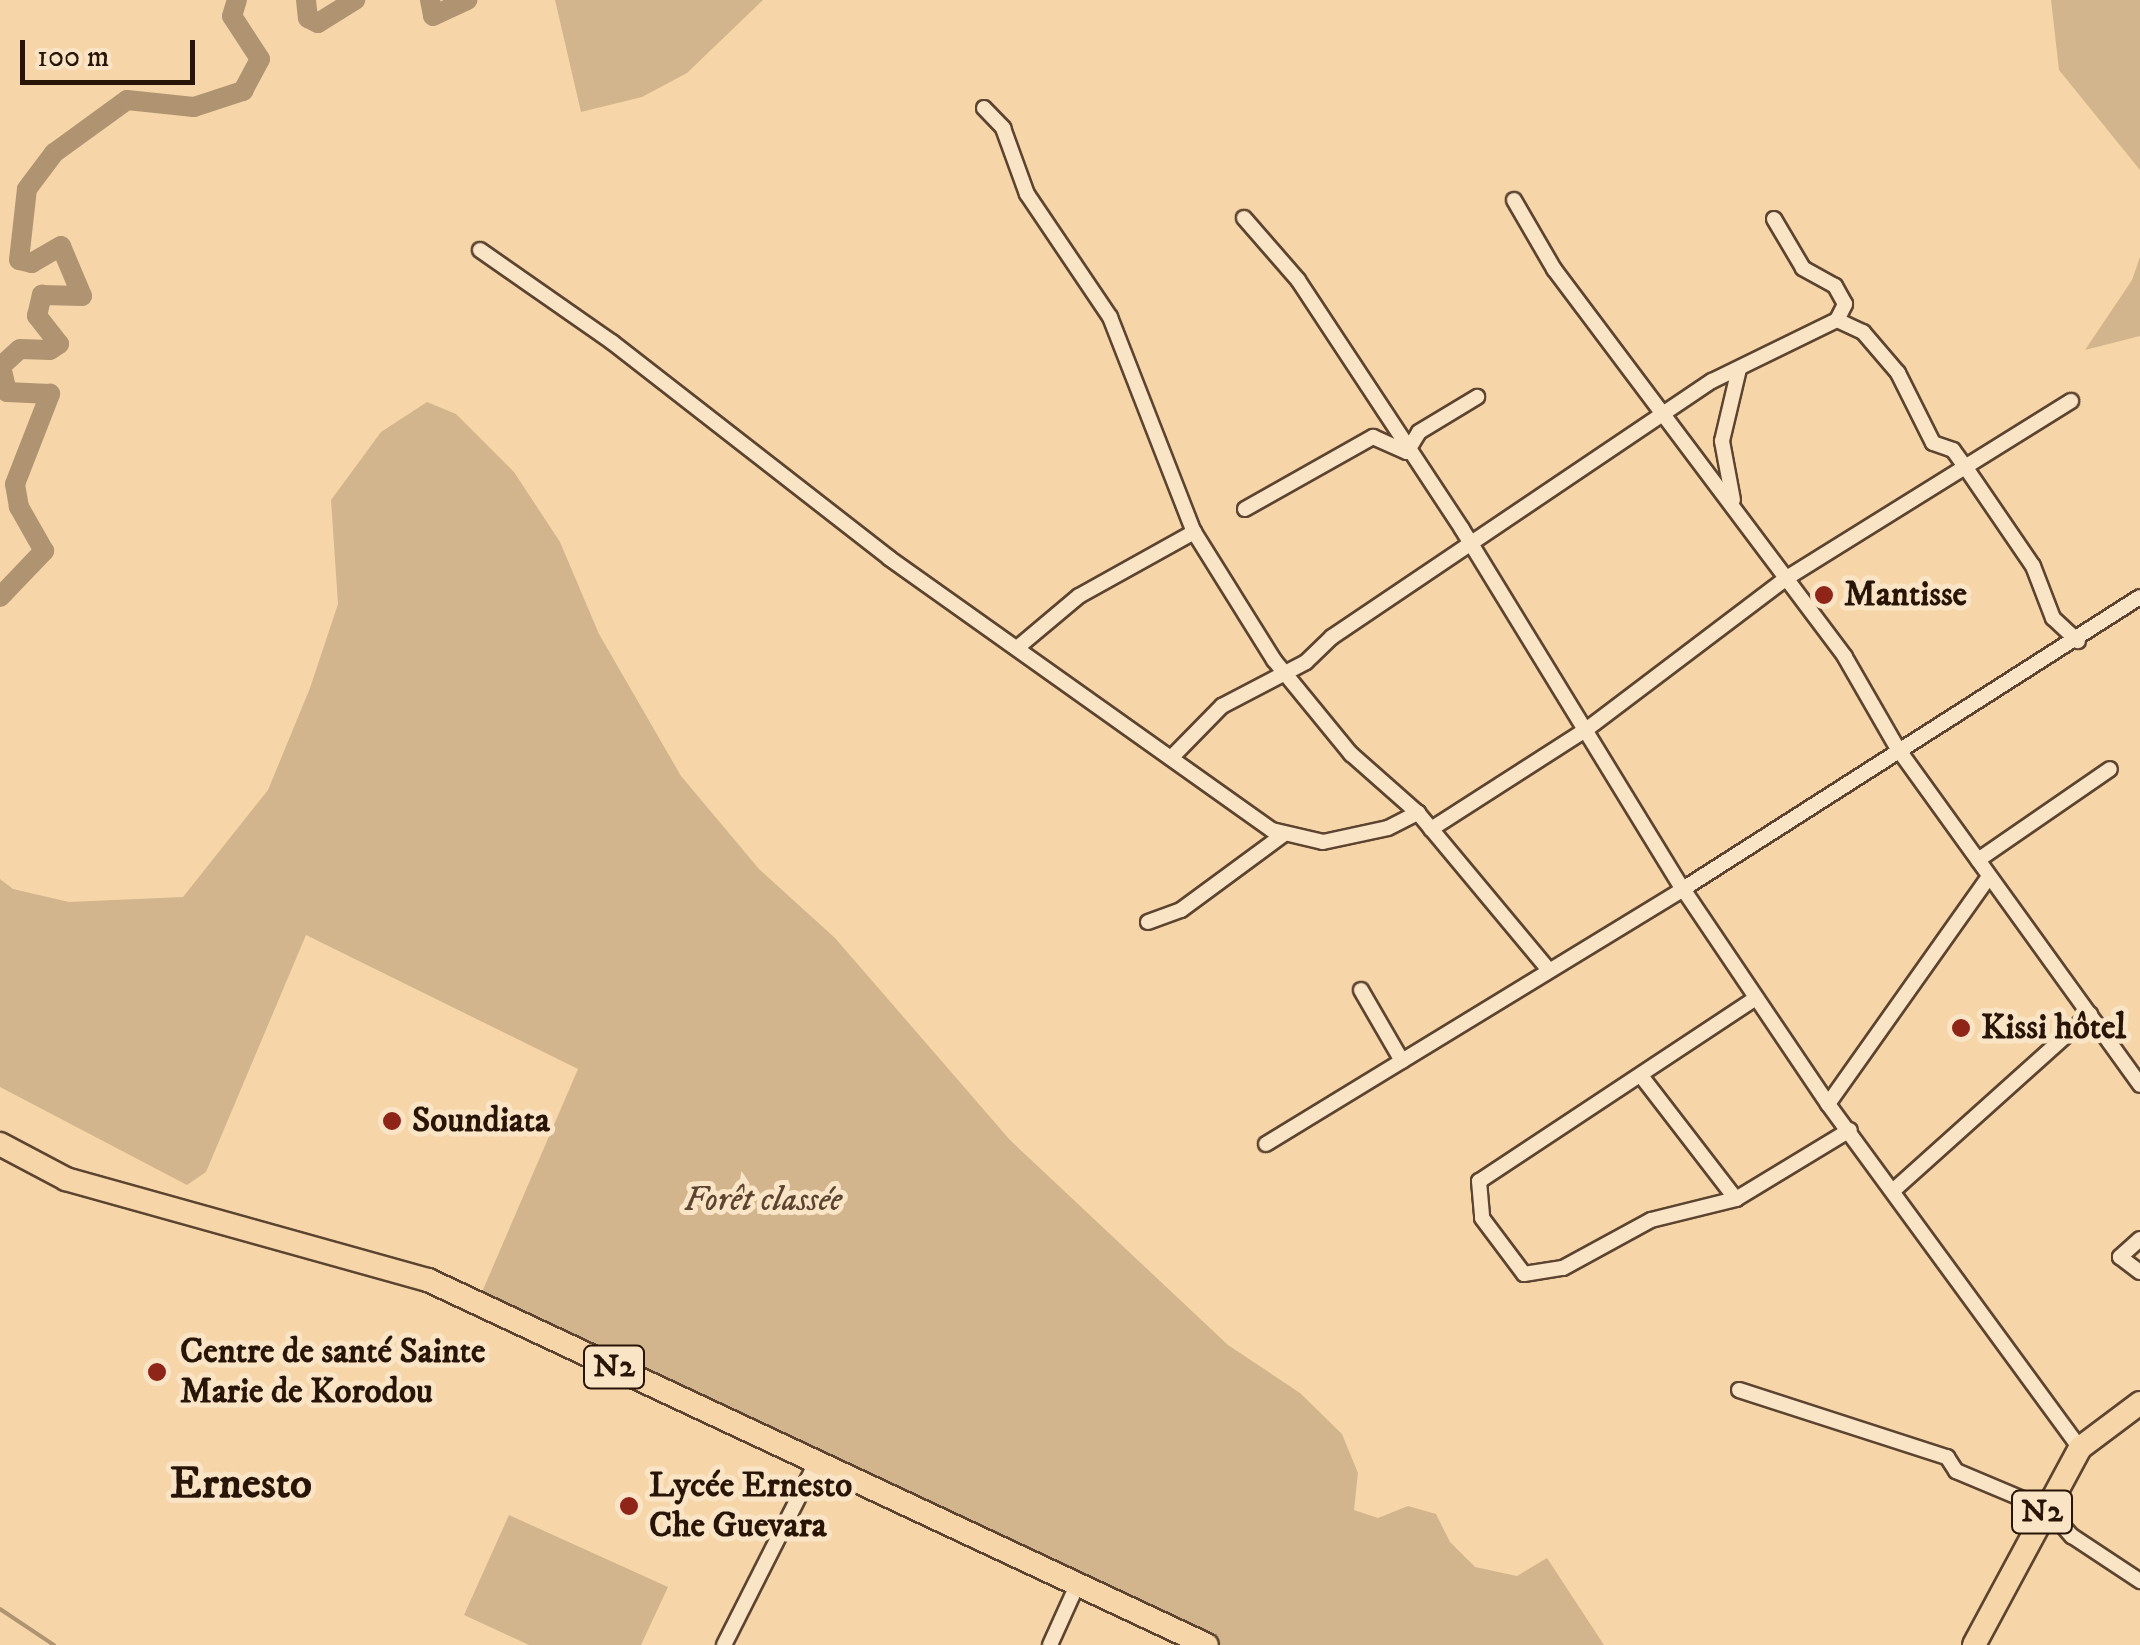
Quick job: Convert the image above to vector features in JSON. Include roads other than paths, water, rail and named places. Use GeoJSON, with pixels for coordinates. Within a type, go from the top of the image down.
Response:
{"type":"FeatureCollection","features":[{"type":"Feature","properties":{"kind":"highway","name":"N2"},"geometry":{"type":"LineString","coordinates":[[0,1144],[66,1179],[428,1280],[1207,1645]]}},
{"type":"Feature","properties":{"kind":"highway","name":"N2"},"geometry":{"type":"LineString","coordinates":[[1974,1645],[2044,1508],[2080,1448],[2140,1404]]}},
{"type":"Feature","properties":{"kind":"street"},"geometry":{"type":"LineString","coordinates":[[984,108],[1003,128],[1027,194],[1110,317],[1194,532],[1285,674],[1351,754],[1418,813],[1549,970]]}},
{"type":"Feature","properties":{"kind":"street"},"geometry":{"type":"LineString","coordinates":[[1514,200],[1554,268],[1668,413],[1846,657],[1898,749],[2140,1085]]}},
{"type":"Feature","properties":{"kind":"street"},"geometry":{"type":"LineString","coordinates":[[1244,218],[1298,280],[1474,547],[1683,889],[1828,1104],[1895,1189],[2080,1448]]}},
{"type":"Feature","properties":{"kind":"street"},"geometry":{"type":"LineString","coordinates":[[1171,758],[1222,706],[1285,674],[1668,413],[1739,369],[1837,320],[1845,304],[1834,286],[1803,268],[1774,219]]}},
{"type":"Feature","properties":{"kind":"street"},"geometry":{"type":"LineString","coordinates":[[480,250],[612,342],[890,558],[1284,834],[1323,842],[1388,828],[1418,813]]}},
{"type":"Feature","properties":{"kind":"street"},"geometry":{"type":"LineString","coordinates":[[1837,320],[1864,332],[1898,373],[1933,444],[1953,450],[1964,464],[2033,566],[2053,618],[2078,641]]}},
{"type":"Feature","properties":{"kind":"street"},"geometry":{"type":"LineString","coordinates":[[1735,507],[1722,442],[1739,369]]}},
{"type":"Feature","properties":{"kind":"street"},"geometry":{"type":"LineString","coordinates":[[1408,452],[1419,432],[1477,396]]}},
{"type":"Feature","properties":{"kind":"street"},"geometry":{"type":"LineString","coordinates":[[1431,829],[1587,729],[1785,578],[2071,401]]}},
{"type":"Feature","properties":{"kind":"street"},"geometry":{"type":"LineString","coordinates":[[1245,510],[1373,437],[1408,452]]}},
{"type":"Feature","properties":{"kind":"street"},"geometry":{"type":"LineString","coordinates":[[1016,648],[1079,596],[1194,532]]}},
{"type":"Feature","properties":{"kind":"street"},"geometry":{"type":"LineString","coordinates":[[1266,1144],[1683,889],[1898,749],[2078,641],[2140,597]]}},
{"type":"Feature","properties":{"kind":"street"},"geometry":{"type":"LineString","coordinates":[[1978,860],[2110,768]]}},
{"type":"Feature","properties":{"kind":"street"},"geometry":{"type":"LineString","coordinates":[[1148,922],[1181,910],[1284,834]]}},
{"type":"Feature","properties":{"kind":"street"},"geometry":{"type":"LineString","coordinates":[[1828,1104],[1989,877]]}},
{"type":"Feature","properties":{"kind":"street"},"geometry":{"type":"LineString","coordinates":[[1362,990],[1402,1061]]}},
{"type":"Feature","properties":{"kind":"street"},"geometry":{"type":"LineString","coordinates":[[1756,998],[1642,1077],[1479,1181],[1482,1218],[1524,1274],[1564,1268],[1651,1220],[1736,1199],[1850,1130]]}},
{"type":"Feature","properties":{"kind":"street"},"geometry":{"type":"LineString","coordinates":[[1895,1189],[2090,1014]]}},
{"type":"Feature","properties":{"kind":"street"},"geometry":{"type":"LineString","coordinates":[[1642,1077],[1736,1199]]}},
{"type":"Feature","properties":{"kind":"street"},"geometry":{"type":"LineString","coordinates":[[2140,1240],[2120,1257],[2140,1272]]}},
{"type":"Feature","properties":{"kind":"street"},"geometry":{"type":"LineString","coordinates":[[1738,1390],[1947,1456],[1956,1470],[2044,1508],[2072,1536],[2140,1580]]}},
{"type":"Feature","properties":{"kind":"street"},"geometry":{"type":"LineString","coordinates":[[724,1645],[817,1461]]}},
{"type":"Feature","properties":{"kind":"street"},"geometry":{"type":"LineString","coordinates":[[1050,1645],[1078,1583]]}},
{"type":"Feature","properties":{"kind":"waterway"},"geometry":{"type":"LineString","coordinates":[[0,597],[44,551],[19,507],[15,484],[50,394],[7,392],[1,366],[20,349],[50,350],[59,344],[37,316],[42,295],[82,296],[61,246],[32,263],[19,260],[27,189],[54,153],[127,100],[194,107],[243,91],[260,59],[232,16],[237,0]]}},
{"type":"Feature","properties":{"kind":"waterway"},"geometry":{"type":"LineString","coordinates":[[306,0],[308,18],[318,23],[355,0]]}},
{"type":"Feature","properties":{"kind":"waterway"},"geometry":{"type":"LineString","coordinates":[[430,0],[433,16],[467,0]]}},
{"type":"Feature","properties":{"kind":"waterway"},"geometry":{"type":"LineString","coordinates":[[0,1609],[54,1645]]}},
{"type":"Feature","properties":{"kind":"place","name":"Mantisse"},"geometry":{"type":"Point","coordinates":[1824,595]}},
{"type":"Feature","properties":{"kind":"place","name":"Kissi hôtel"},"geometry":{"type":"Point","coordinates":[1961,1028]}},
{"type":"Feature","properties":{"kind":"place","name":"Soundiata"},"geometry":{"type":"Point","coordinates":[392,1121]}},
{"type":"Feature","properties":{"kind":"place","name":"Centre de santé Sainte Marie de Korodou"},"geometry":{"type":"Point","coordinates":[157,1372]}},
{"type":"Feature","properties":{"kind":"place","name":"Lycée Ernesto Che Guevara"},"geometry":{"type":"Point","coordinates":[629,1506]}},
{"type":"Feature","properties":{"kind":"district","name":"Ernesto"},"geometry":{"type":"Point","coordinates":[241,1485]}},
{"type":"Feature","properties":{"kind":"park label","name":"Forêt classée"},"geometry":{"type":"Point","coordinates":[763,1200]}}]}
